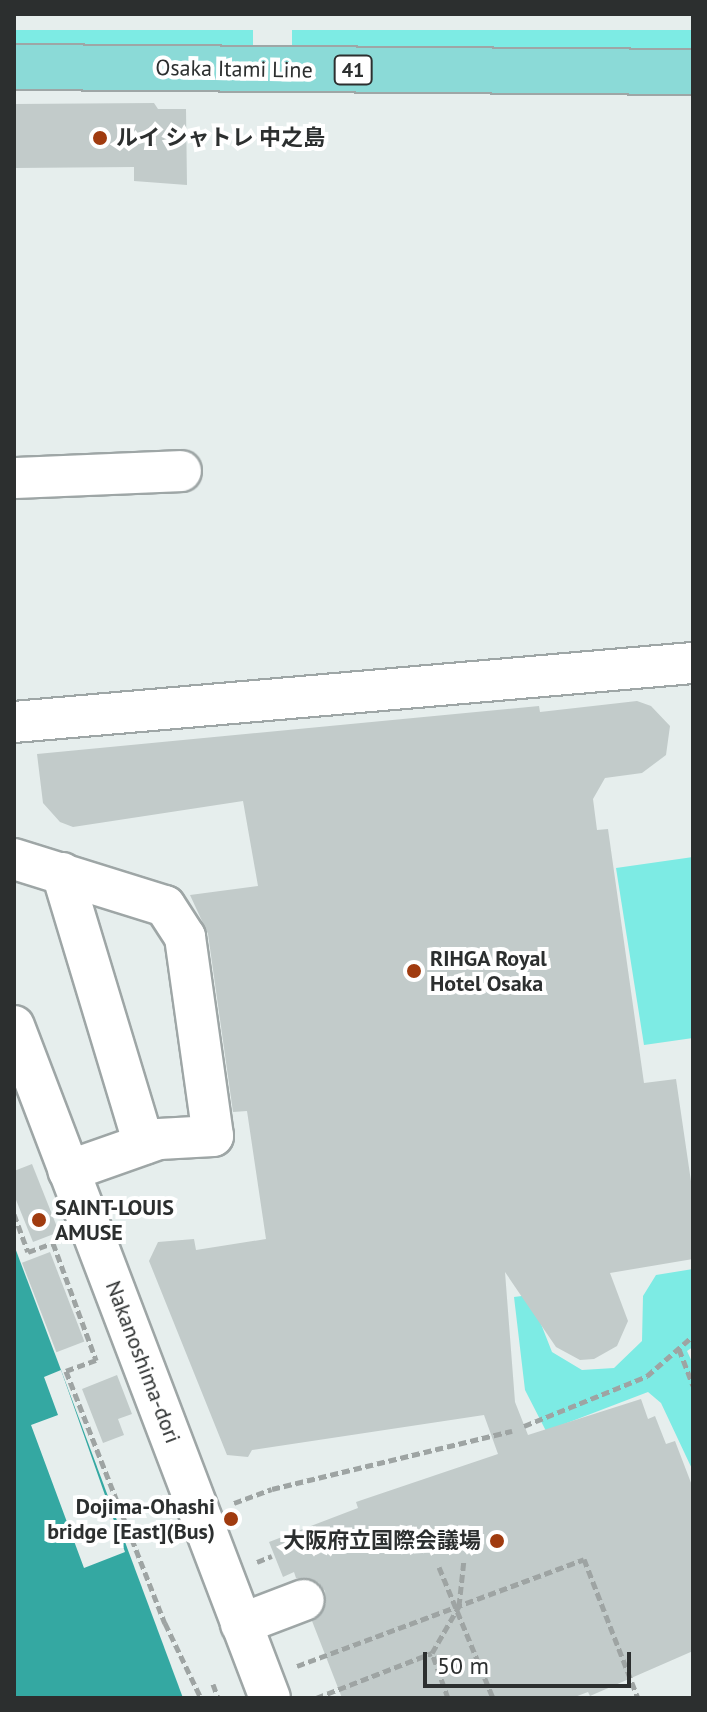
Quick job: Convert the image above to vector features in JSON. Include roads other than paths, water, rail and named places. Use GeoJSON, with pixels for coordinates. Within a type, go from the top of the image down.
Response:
{"type":"FeatureCollection","features":[{"type":"Feature","properties":{"kind":"main road","name":"Osaka Itami Line"},"geometry":{"type":"LineString","coordinates":[[14,67],[693,72]]}},
{"type":"Feature","properties":{"kind":"street"},"geometry":{"type":"LineString","coordinates":[[14,478],[181,471]]}},
{"type":"Feature","properties":{"kind":"street"},"geometry":{"type":"LineString","coordinates":[[14,722],[693,663]]}},
{"type":"Feature","properties":{"kind":"street"},"geometry":{"type":"LineString","coordinates":[[14,859],[165,906],[185,937],[213,1136],[152,1142],[68,1171]]}},
{"type":"Feature","properties":{"kind":"street"},"geometry":{"type":"LineString","coordinates":[[69,875],[152,1142]]}},
{"type":"Feature","properties":{"kind":"street","name":"Nakanoshima-dori"},"geometry":{"type":"LineString","coordinates":[[14,1026],[270,1698]]}},
{"type":"Feature","properties":{"kind":"street"},"geometry":{"type":"LineString","coordinates":[[241,1624],[304,1600]]}},
{"type":"Feature","properties":{"kind":"place","name":"ルイ シャトレ 中之島"},"geometry":{"type":"Point","coordinates":[100,138]}},
{"type":"Feature","properties":{"kind":"place","name":"RIHGA Royal Hotel Osaka"},"geometry":{"type":"Point","coordinates":[414,971]}},
{"type":"Feature","properties":{"kind":"place","name":"SAINT-LOUIS AMUSE"},"geometry":{"type":"Point","coordinates":[39,1220]}},
{"type":"Feature","properties":{"kind":"place","name":"Dojima-Ohashi bridge [East](Bus)"},"geometry":{"type":"Point","coordinates":[231,1519]}},
{"type":"Feature","properties":{"kind":"place","name":"大阪府立国際会議場"},"geometry":{"type":"Point","coordinates":[497,1541]}}]}
